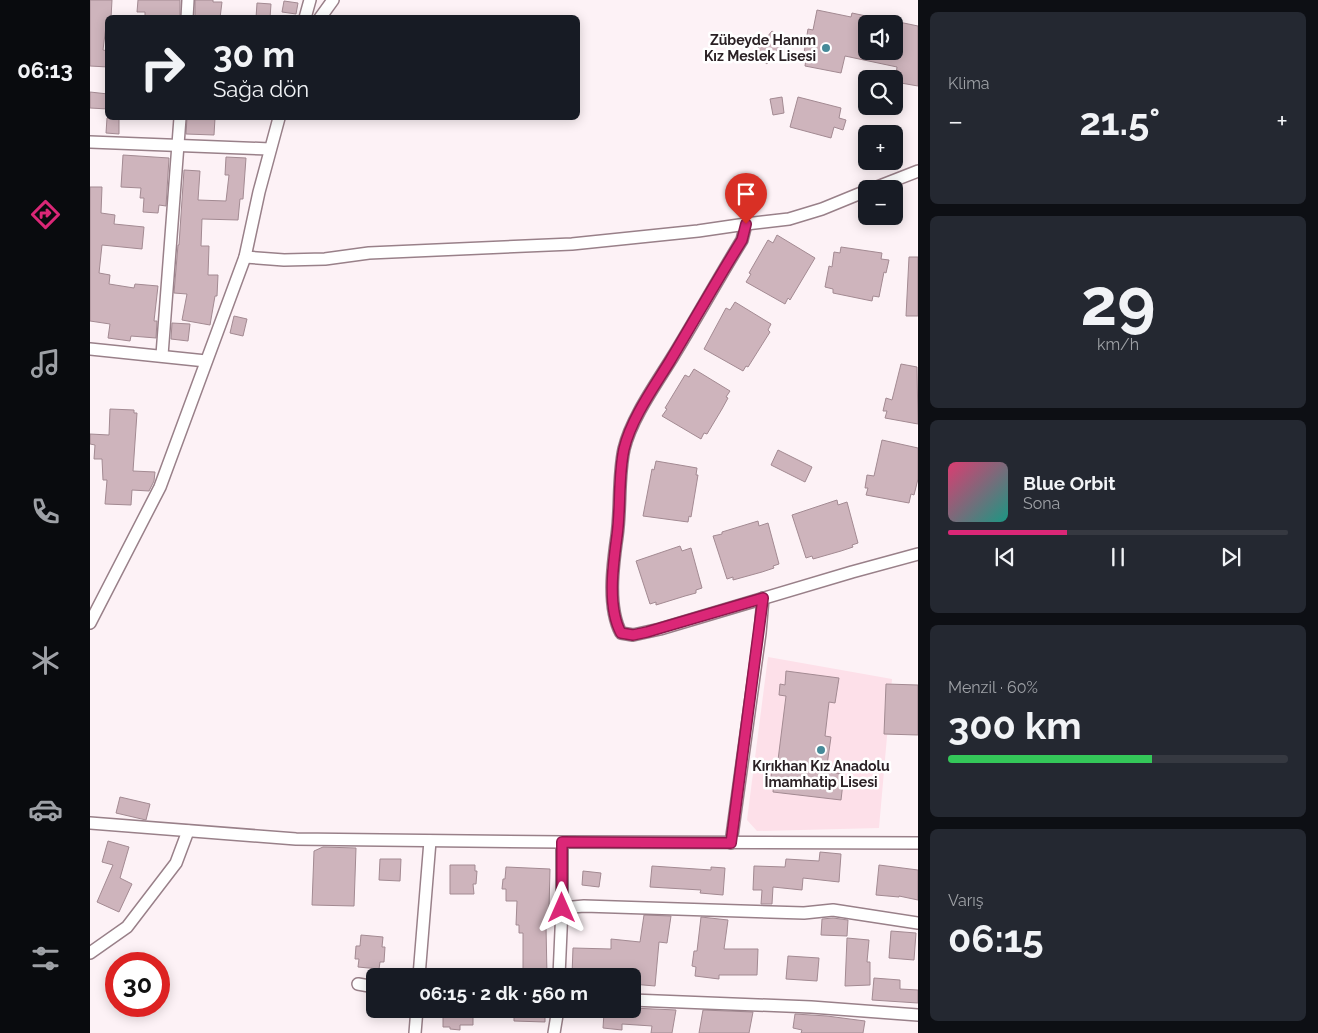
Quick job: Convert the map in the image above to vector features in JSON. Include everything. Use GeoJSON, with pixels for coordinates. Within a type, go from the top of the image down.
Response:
{"type":"FeatureCollection","features":[{"type":"Feature","properties":{"kind":"street"},"geometry":{"type":"LineString","coordinates":[[187,15],[188,0]]}},
{"type":"Feature","properties":{"kind":"street"},"geometry":{"type":"LineString","coordinates":[[306,15],[310,0]]}},
{"type":"Feature","properties":{"kind":"street"},"geometry":{"type":"LineString","coordinates":[[322,15],[333,0]]}},
{"type":"Feature","properties":{"kind":"street"},"geometry":{"type":"LineString","coordinates":[[162,355],[180,120]]}},
{"type":"Feature","properties":{"kind":"street"},"geometry":{"type":"LineString","coordinates":[[90,622],[160,487],[245,257],[259,192],[278,120]]}},
{"type":"Feature","properties":{"kind":"street"},"geometry":{"type":"LineString","coordinates":[[90,142],[270,149]]}},
{"type":"Feature","properties":{"kind":"street"},"geometry":{"type":"LineString","coordinates":[[895,180],[918,171]]}},
{"type":"Feature","properties":{"kind":"street"},"geometry":{"type":"LineString","coordinates":[[245,257],[284,260],[325,259],[369,253],[572,244],[698,231],[789,219],[822,209],[858,194]]}},
{"type":"Feature","properties":{"kind":"street"},"geometry":{"type":"LineString","coordinates":[[746,224],[742,240],[646,402],[629,434],[624,449],[612,574],[616,623],[621,633],[633,635],[652,631],[918,554]]}},
{"type":"Feature","properties":{"kind":"street"},"geometry":{"type":"LineString","coordinates":[[90,349],[206,361]]}},
{"type":"Feature","properties":{"kind":"street"},"geometry":{"type":"LineString","coordinates":[[731,843],[763,598]]}},
{"type":"Feature","properties":{"kind":"street"},"geometry":{"type":"LineString","coordinates":[[90,823],[296,839],[918,843]]}},
{"type":"Feature","properties":{"kind":"street"},"geometry":{"type":"LineString","coordinates":[[90,954],[126,927],[176,863],[188,831]]}},
{"type":"Feature","properties":{"kind":"street"},"geometry":{"type":"LineString","coordinates":[[421,968],[430,841]]}},
{"type":"Feature","properties":{"kind":"street"},"geometry":{"type":"LineString","coordinates":[[559,968],[562,842]]}},
{"type":"Feature","properties":{"kind":"street"},"geometry":{"type":"LineString","coordinates":[[562,908],[584,906],[804,913],[833,910],[918,923]]}},
{"type":"Feature","properties":{"kind":"street"},"geometry":{"type":"LineString","coordinates":[[358,984],[366,985]]}},
{"type":"Feature","properties":{"kind":"street"},"geometry":{"type":"LineString","coordinates":[[641,1000],[811,1007],[918,1015]]}},
{"type":"Feature","properties":{"kind":"street"},"geometry":{"type":"LineString","coordinates":[[415,1033],[416,1018]]}},
{"type":"Feature","properties":{"kind":"street"},"geometry":{"type":"LineString","coordinates":[[554,1033],[556,1018]]}},
{"type":"Feature","properties":{"kind":"shaded area","name":"Kırıkhan Kız Anadolu İmamhatip Lisesi"},"geometry":{"type":"Polygon","coordinates":[[[768,657],[892,679],[879,828],[757,831],[747,820],[768,657]]]}},
{"type":"Feature","properties":{"kind":"building"},"geometry":{"type":"Polygon","coordinates":[[[90,0],[112,0],[111,15],[105,15],[103,50],[105,50],[105,67],[90,66],[90,0]]]}},
{"type":"Feature","properties":{"kind":"building"},"geometry":{"type":"Polygon","coordinates":[[[138,0],[180,0],[180,15],[145,15],[145,12],[137,12],[138,0]]]}},
{"type":"Feature","properties":{"kind":"building"},"geometry":{"type":"Polygon","coordinates":[[[195,0],[222,2],[220,15],[195,15],[195,0]]]}},
{"type":"Feature","properties":{"kind":"building"},"geometry":{"type":"Polygon","coordinates":[[[284,1],[298,3],[296,14],[282,12],[284,1]]]}},
{"type":"Feature","properties":{"kind":"building"},"geometry":{"type":"Polygon","coordinates":[[[257,3],[271,4],[270,15],[256,15],[257,3]]]}},
{"type":"Feature","properties":{"kind":"building","name":"Zübeyde Hanım Kız Meslek Lisesi"},"geometry":{"type":"Polygon","coordinates":[[[817,10],[851,17],[852,13],[861,15],[858,15],[858,59],[845,56],[841,73],[805,66],[806,59],[803,59],[808,29],[813,30],[817,10]]]}},
{"type":"Feature","properties":{"kind":"building","name":"Zübeyde Hanım Kız Meslek Lisesi"},"geometry":{"type":"Polygon","coordinates":[[[903,23],[918,26],[918,86],[903,83],[903,70],[897,70],[897,67],[864,60],[903,60],[903,23]]]}},
{"type":"Feature","properties":{"kind":"building"},"geometry":{"type":"Polygon","coordinates":[[[772,31],[786,42],[767,64],[754,53],[772,31]]]}},
{"type":"Feature","properties":{"kind":"building"},"geometry":{"type":"Polygon","coordinates":[[[90,92],[105,94],[105,109],[90,108],[90,92]]]}},
{"type":"Feature","properties":{"kind":"building"},"geometry":{"type":"Polygon","coordinates":[[[782,97],[784,113],[773,115],[770,99],[782,97]]]}},
{"type":"Feature","properties":{"kind":"building","name":"Zübeyde Hanım Kız Meslek Lisesi"},"geometry":{"type":"Polygon","coordinates":[[[798,97],[841,108],[839,118],[846,120],[843,130],[834,127],[831,138],[790,127],[798,97]]]}},
{"type":"Feature","properties":{"kind":"building"},"geometry":{"type":"Polygon","coordinates":[[[107,120],[119,120],[119,134],[106,133],[107,120]]]}},
{"type":"Feature","properties":{"kind":"building"},"geometry":{"type":"Polygon","coordinates":[[[187,120],[215,120],[214,135],[186,134],[187,120]]]}},
{"type":"Feature","properties":{"kind":"building"},"geometry":{"type":"Polygon","coordinates":[[[123,155],[169,158],[166,206],[159,205],[158,213],[143,212],[144,198],[140,198],[141,188],[121,187],[123,155]]]}},
{"type":"Feature","properties":{"kind":"building"},"geometry":{"type":"Polygon","coordinates":[[[226,157],[246,158],[243,199],[240,199],[238,220],[202,219],[201,246],[209,246],[208,275],[218,275],[217,296],[215,296],[210,325],[182,320],[187,294],[174,293],[184,170],[200,171],[198,200],[226,201],[229,175],[225,175],[226,157]]]}},
{"type":"Feature","properties":{"kind":"building"},"geometry":{"type":"Polygon","coordinates":[[[90,187],[102,187],[101,213],[115,215],[114,224],[144,227],[142,249],[102,245],[99,273],[110,275],[109,284],[134,288],[135,284],[158,286],[154,321],[157,321],[156,338],[131,336],[130,341],[108,338],[110,324],[90,321],[90,187]]]}},
{"type":"Feature","properties":{"kind":"building"},"geometry":{"type":"Polygon","coordinates":[[[777,235],[815,258],[790,300],[788,298],[785,304],[746,282],[751,274],[749,273],[768,240],[773,243],[777,235]]]}},
{"type":"Feature","properties":{"kind":"building"},"geometry":{"type":"Polygon","coordinates":[[[841,247],[882,253],[881,259],[889,260],[886,273],[884,272],[879,297],[873,296],[872,301],[833,293],[833,289],[825,287],[829,266],[832,267],[834,252],[840,253],[841,247]]]}},
{"type":"Feature","properties":{"kind":"building"},"geometry":{"type":"Polygon","coordinates":[[[909,257],[918,257],[918,316],[906,316],[909,257]]]}},
{"type":"Feature","properties":{"kind":"building"},"geometry":{"type":"Polygon","coordinates":[[[735,302],[771,324],[768,330],[770,332],[748,367],[746,366],[743,371],[704,349],[726,308],[730,310],[735,302]]]}},
{"type":"Feature","properties":{"kind":"building"},"geometry":{"type":"Polygon","coordinates":[[[234,316],[247,319],[243,336],[230,333],[234,316]]]}},
{"type":"Feature","properties":{"kind":"building"},"geometry":{"type":"Polygon","coordinates":[[[172,323],[190,324],[188,341],[171,339],[172,323]]]}},
{"type":"Feature","properties":{"kind":"building"},"geometry":{"type":"Polygon","coordinates":[[[901,364],[917,367],[918,424],[885,418],[887,411],[883,411],[886,398],[892,400],[901,364]]]}},
{"type":"Feature","properties":{"kind":"building"},"geometry":{"type":"Polygon","coordinates":[[[694,369],[730,391],[726,397],[728,398],[707,434],[704,433],[701,439],[662,416],[685,375],[689,377],[694,369]]]}},
{"type":"Feature","properties":{"kind":"building"},"geometry":{"type":"Polygon","coordinates":[[[110,409],[134,410],[134,413],[137,413],[133,471],[155,472],[154,481],[149,491],[132,490],[131,505],[105,504],[107,480],[103,480],[102,459],[94,459],[95,445],[90,444],[90,434],[109,435],[110,409]]]}},
{"type":"Feature","properties":{"kind":"building"},"geometry":{"type":"Polygon","coordinates":[[[882,440],[918,448],[918,479],[914,495],[911,494],[909,503],[866,495],[868,488],[865,488],[867,475],[874,476],[882,440]]]}},
{"type":"Feature","properties":{"kind":"building"},"geometry":{"type":"Polygon","coordinates":[[[778,450],[812,467],[805,482],[771,465],[778,450]]]}},
{"type":"Feature","properties":{"kind":"building"},"geometry":{"type":"Polygon","coordinates":[[[656,461],[697,468],[696,475],[698,475],[691,517],[689,516],[688,522],[643,516],[652,469],[654,470],[656,461]]]}},
{"type":"Feature","properties":{"kind":"building"},"geometry":{"type":"Polygon","coordinates":[[[837,500],[838,505],[847,502],[858,543],[841,551],[813,559],[812,556],[806,558],[792,515],[837,500]]]}},
{"type":"Feature","properties":{"kind":"building"},"geometry":{"type":"Polygon","coordinates":[[[758,521],[759,526],[768,523],[779,564],[762,572],[733,580],[733,577],[727,579],[713,536],[758,521]]]}},
{"type":"Feature","properties":{"kind":"building"},"geometry":{"type":"Polygon","coordinates":[[[680,546],[682,551],[691,548],[702,588],[696,590],[696,593],[656,605],[656,602],[650,604],[636,561],[680,546]]]}},
{"type":"Feature","properties":{"kind":"building","name":"Kırıkhan Kız Anadolu İmamhatip Lisesi"},"geometry":{"type":"Polygon","coordinates":[[[786,671],[839,678],[835,703],[829,702],[825,736],[831,737],[826,772],[844,774],[841,800],[773,792],[774,779],[771,778],[772,767],[777,768],[786,696],[779,695],[780,684],[785,685],[786,671]]]}},
{"type":"Feature","properties":{"kind":"building"},"geometry":{"type":"Polygon","coordinates":[[[886,684],[918,685],[918,735],[884,734],[886,684]]]}},
{"type":"Feature","properties":{"kind":"building"},"geometry":{"type":"Polygon","coordinates":[[[120,797],[150,804],[146,820],[116,813],[120,797]]]}},
{"type":"Feature","properties":{"kind":"building"},"geometry":{"type":"Polygon","coordinates":[[[108,841],[129,847],[120,878],[132,884],[119,912],[97,902],[113,865],[102,862],[108,841]]]}},
{"type":"Feature","properties":{"kind":"building"},"geometry":{"type":"Polygon","coordinates":[[[323,847],[356,848],[354,906],[312,905],[314,851],[323,847]]]}},
{"type":"Feature","properties":{"kind":"building"},"geometry":{"type":"Polygon","coordinates":[[[820,852],[841,854],[839,882],[803,878],[802,890],[773,887],[772,904],[761,904],[762,890],[753,890],[754,866],[785,867],[786,859],[819,861],[820,852]]]}},
{"type":"Feature","properties":{"kind":"building"},"geometry":{"type":"Polygon","coordinates":[[[380,859],[401,859],[400,881],[379,880],[380,859]]]}},
{"type":"Feature","properties":{"kind":"building"},"geometry":{"type":"Polygon","coordinates":[[[450,865],[475,865],[475,871],[477,871],[476,884],[473,884],[474,894],[450,894],[450,865]]]}},
{"type":"Feature","properties":{"kind":"building"},"geometry":{"type":"Polygon","coordinates":[[[879,865],[918,870],[918,900],[899,896],[876,895],[879,865]]]}},
{"type":"Feature","properties":{"kind":"building"},"geometry":{"type":"Polygon","coordinates":[[[652,866],[711,870],[711,867],[725,868],[723,895],[700,893],[701,890],[650,887],[652,866]]]}},
{"type":"Feature","properties":{"kind":"building"},"geometry":{"type":"Polygon","coordinates":[[[506,867],[550,869],[548,927],[546,926],[547,968],[523,968],[523,933],[519,933],[519,925],[516,925],[517,901],[506,901],[506,889],[502,889],[503,879],[505,879],[506,867]]]}},
{"type":"Feature","properties":{"kind":"building"},"geometry":{"type":"Polygon","coordinates":[[[583,871],[601,873],[599,887],[582,885],[583,871]]]}},
{"type":"Feature","properties":{"kind":"building"},"geometry":{"type":"Polygon","coordinates":[[[644,915],[671,916],[667,943],[659,942],[655,986],[641,985],[641,968],[572,968],[573,948],[611,949],[611,939],[640,942],[644,915]]]}},
{"type":"Feature","properties":{"kind":"building"},"geometry":{"type":"Polygon","coordinates":[[[701,917],[728,920],[724,949],[758,949],[757,975],[719,975],[719,979],[695,976],[696,967],[692,966],[694,951],[697,951],[701,917]]]}},
{"type":"Feature","properties":{"kind":"building"},"geometry":{"type":"Polygon","coordinates":[[[822,919],[848,920],[847,936],[821,935],[822,919]]]}},
{"type":"Feature","properties":{"kind":"building"},"geometry":{"type":"Polygon","coordinates":[[[891,931],[916,933],[914,960],[889,958],[891,931]]]}},
{"type":"Feature","properties":{"kind":"building"},"geometry":{"type":"Polygon","coordinates":[[[361,935],[383,937],[382,947],[385,947],[384,962],[380,962],[379,968],[358,967],[359,959],[355,959],[356,946],[360,946],[361,935]]]}},
{"type":"Feature","properties":{"kind":"building"},"geometry":{"type":"Polygon","coordinates":[[[847,938],[869,940],[867,962],[870,962],[870,985],[845,986],[847,938]]]}},
{"type":"Feature","properties":{"kind":"building"},"geometry":{"type":"Polygon","coordinates":[[[788,956],[819,958],[817,981],[786,979],[788,956]]]}},
{"type":"Feature","properties":{"kind":"building"},"geometry":{"type":"Polygon","coordinates":[[[874,978],[900,980],[900,989],[918,990],[918,1003],[872,1000],[874,978]]]}},
{"type":"Feature","properties":{"kind":"building"},"geometry":{"type":"Polygon","coordinates":[[[641,1008],[676,1010],[672,1033],[651,1033],[652,1026],[622,1024],[622,1030],[603,1028],[604,1018],[641,1018],[641,1008]]]}},
{"type":"Feature","properties":{"kind":"building"},"geometry":{"type":"Polygon","coordinates":[[[703,1010],[753,1012],[749,1033],[699,1033],[703,1010]]]}},
{"type":"Feature","properties":{"kind":"building"},"geometry":{"type":"Polygon","coordinates":[[[795,1014],[865,1021],[863,1033],[801,1033],[802,1030],[793,1028],[795,1014]]]}},
{"type":"Feature","properties":{"kind":"building"},"geometry":{"type":"Polygon","coordinates":[[[443,1018],[473,1018],[473,1025],[460,1025],[460,1030],[443,1027],[443,1018]]]}},
{"type":"Feature","properties":{"kind":"building"},"geometry":{"type":"Polygon","coordinates":[[[514,1018],[545,1018],[545,1022],[514,1021],[514,1018]]]}},
{"type":"Feature","properties":{"kind":"place","name":"Zübeyde Hanım Kız Meslek Lisesi"},"geometry":{"type":"Point","coordinates":[826,48]}},
{"type":"Feature","properties":{"kind":"place","name":"Kırıkhan Kız Anadolu İmamhatip Lisesi"},"geometry":{"type":"Point","coordinates":[821,750]}},
{"type":"Feature","properties":{"kind":"route"},"geometry":{"type":"LineString","coordinates":[[562,908],[562,842],[731,843],[760,633],[763,598],[660,629],[633,635],[621,633],[616,623],[612,574],[624,449],[629,434],[722,271],[742,240],[746,224]]}}]}
